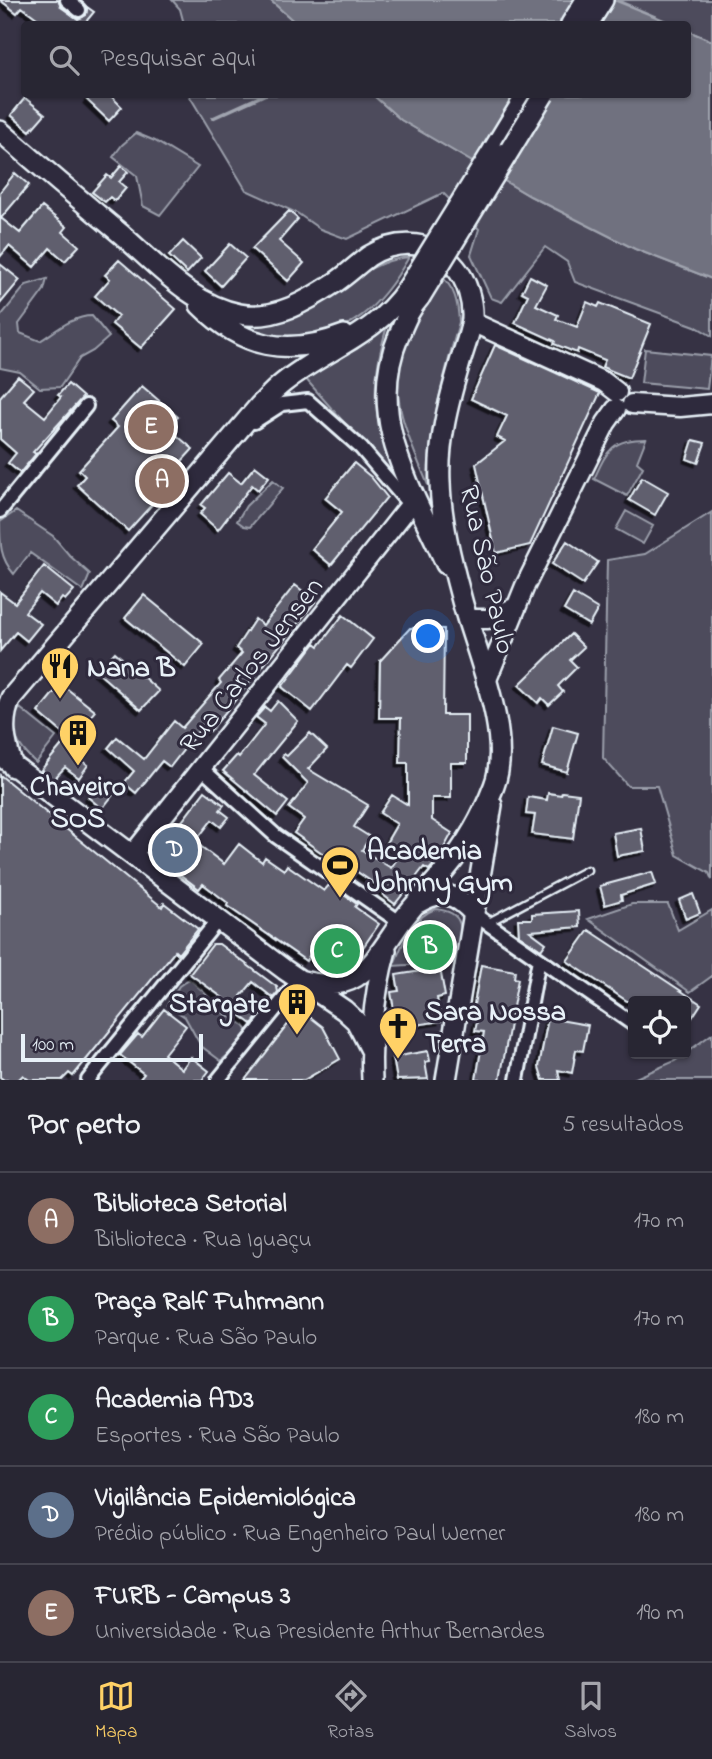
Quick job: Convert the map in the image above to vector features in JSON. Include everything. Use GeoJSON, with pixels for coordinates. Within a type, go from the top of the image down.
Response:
{"type":"FeatureCollection","features":[{"type":"Feature","properties":{"kind":"main road"},"geometry":{"type":"LineString","coordinates":[[572,21],[586,0]]}},
{"type":"Feature","properties":{"kind":"main road"},"geometry":{"type":"LineString","coordinates":[[590,21],[603,0]]}},
{"type":"Feature","properties":{"kind":"main road"},"geometry":{"type":"LineString","coordinates":[[461,597],[395,449],[386,405],[387,376],[413,293],[525,98]]}},
{"type":"Feature","properties":{"kind":"main road"},"geometry":{"type":"LineString","coordinates":[[299,980],[7,760],[4,713],[11,698],[226,444],[282,383],[361,334],[413,293],[541,98]]}},
{"type":"Feature","properties":{"kind":"main road","name":"Rua São Paulo"},"geometry":{"type":"LineString","coordinates":[[0,131],[183,288],[211,304],[242,315],[277,313],[305,301],[387,247],[417,243],[440,254],[455,266],[465,281],[472,322],[444,424],[440,461],[442,509],[461,597],[496,719],[500,744],[496,782],[466,841],[370,965],[348,982],[316,985],[299,980]]}},
{"type":"Feature","properties":{"kind":"main road"},"geometry":{"type":"LineString","coordinates":[[183,288],[210,315],[234,333],[253,342],[272,346],[298,347],[331,340],[389,313]]}},
{"type":"Feature","properties":{"kind":"main road"},"geometry":{"type":"LineString","coordinates":[[446,1080],[480,919],[496,782]]}},
{"type":"Feature","properties":{"kind":"main road"},"geometry":{"type":"LineString","coordinates":[[414,906],[429,897],[456,897],[480,919]]}},
{"type":"Feature","properties":{"kind":"main road","name":"Rua São Paulo"},"geometry":{"type":"LineString","coordinates":[[372,1080],[371,1050],[378,982],[387,946]]}},
{"type":"Feature","properties":{"kind":"main road","name":"Rua São Paulo"},"geometry":{"type":"LineString","coordinates":[[299,980],[330,999],[356,1020],[371,1050]]}},
{"type":"Feature","properties":{"kind":"street"},"geometry":{"type":"LineString","coordinates":[[67,0],[79,10]]}},
{"type":"Feature","properties":{"kind":"street"},"geometry":{"type":"LineString","coordinates":[[472,322],[604,382],[621,401],[667,407],[712,404]]}},
{"type":"Feature","properties":{"kind":"street","name":"Rua São Paulo"},"geometry":{"type":"LineString","coordinates":[[226,444],[282,404],[308,401],[361,447],[426,523]]}},
{"type":"Feature","properties":{"kind":"street"},"geometry":{"type":"LineString","coordinates":[[486,682],[516,607],[606,423],[621,401]]}},
{"type":"Feature","properties":{"kind":"street"},"geometry":{"type":"LineString","coordinates":[[0,511],[86,406]]}},
{"type":"Feature","properties":{"kind":"street","name":"Rua Carlos Jensen"},"geometry":{"type":"LineString","coordinates":[[132,855],[410,505]]}},
{"type":"Feature","properties":{"kind":"street"},"geometry":{"type":"LineString","coordinates":[[467,619],[488,619],[516,607]]}},
{"type":"Feature","properties":{"kind":"street"},"geometry":{"type":"LineString","coordinates":[[201,768],[276,835],[401,923]]}},
{"type":"Feature","properties":{"kind":"street"},"geometry":{"type":"LineString","coordinates":[[480,919],[628,1021]]}},
{"type":"Feature","properties":{"kind":"street"},"geometry":{"type":"LineString","coordinates":[[88,1080],[218,920]]}},
{"type":"Feature","properties":{"kind":"street"},"geometry":{"type":"LineString","coordinates":[[517,1080],[539,959]]}},
{"type":"Feature","properties":{"kind":"street"},"geometry":{"type":"LineString","coordinates":[[219,1080],[299,980]]}},
{"type":"Feature","properties":{"kind":"lane"},"geometry":{"type":"LineString","coordinates":[[480,919],[587,870]]}},
{"type":"Feature","properties":{"kind":"shaded area"},"geometry":{"type":"Polygon","coordinates":[[[172,0],[270,0],[294,21],[183,21],[180,9],[172,0]]]}},
{"type":"Feature","properties":{"kind":"shaded area"},"geometry":{"type":"Polygon","coordinates":[[[617,0],[712,0],[712,41],[691,32],[691,21],[666,21],[617,0]]]}},
{"type":"Feature","properties":{"kind":"shaded area"},"geometry":{"type":"Polygon","coordinates":[[[191,98],[376,98],[401,120],[530,196],[635,249],[712,279],[712,336],[695,326],[575,282],[567,262],[545,247],[502,302],[491,298],[471,255],[479,229],[443,193],[347,239],[320,229],[297,213],[246,190],[191,98]]]}},
{"type":"Feature","properties":{"kind":"shaded area"},"geometry":{"type":"Polygon","coordinates":[[[136,133],[155,141],[198,167],[160,215],[143,206],[137,176],[113,157],[136,133]]]}},
{"type":"Feature","properties":{"kind":"shaded area"},"geometry":{"type":"Polygon","coordinates":[[[409,257],[375,304],[362,316],[330,332],[312,337],[267,340],[235,324],[292,317],[365,272],[393,260],[409,257]]]}},
{"type":"Feature","properties":{"kind":"shaded area"},"geometry":{"type":"Polygon","coordinates":[[[440,275],[455,296],[459,322],[434,423],[428,485],[403,420],[397,369],[407,331],[440,275]]]}},
{"type":"Feature","properties":{"kind":"shaded area"},"geometry":{"type":"Polygon","coordinates":[[[47,279],[44,290],[19,324],[20,333],[40,341],[71,321],[92,316],[109,337],[80,358],[60,387],[40,388],[20,372],[0,368],[0,317],[26,285],[47,279]]]}},
{"type":"Feature","properties":{"kind":"shaded area"},"geometry":{"type":"Polygon","coordinates":[[[388,323],[378,367],[376,404],[383,441],[397,483],[304,377],[357,349],[388,323]]]}},
{"type":"Feature","properties":{"kind":"shaded area"},"geometry":{"type":"Polygon","coordinates":[[[645,349],[711,356],[707,389],[641,383],[645,349]]]}},
{"type":"Feature","properties":{"kind":"shaded area"},"geometry":{"type":"Polygon","coordinates":[[[646,439],[637,462],[643,467],[627,496],[594,479],[612,448],[625,441],[646,439]]]}},
{"type":"Feature","properties":{"kind":"shaded area"},"geometry":{"type":"Polygon","coordinates":[[[273,480],[283,488],[250,527],[237,521],[246,506],[273,480]]]}},
{"type":"Feature","properties":{"kind":"shaded area"},"geometry":{"type":"Polygon","coordinates":[[[16,511],[53,536],[90,574],[83,591],[30,553],[14,574],[2,550],[0,522],[16,511]]]}},
{"type":"Feature","properties":{"kind":"shaded area"},"geometry":{"type":"Polygon","coordinates":[[[626,511],[653,526],[643,544],[616,529],[626,511]]]}},
{"type":"Feature","properties":{"kind":"shaded area"},"geometry":{"type":"Polygon","coordinates":[[[712,512],[712,880],[709,873],[677,855],[657,786],[628,786],[603,758],[607,560],[645,554],[712,512]]]}},
{"type":"Feature","properties":{"kind":"shaded area"},"geometry":{"type":"Polygon","coordinates":[[[20,708],[56,737],[36,763],[16,738],[14,723],[20,708]]]}},
{"type":"Feature","properties":{"kind":"shaded area"},"geometry":{"type":"Polygon","coordinates":[[[632,904],[668,904],[678,930],[712,910],[712,976],[690,992],[588,919],[632,904]]]}},
{"type":"Feature","properties":{"kind":"shaded area"},"geometry":{"type":"Polygon","coordinates":[[[435,909],[446,911],[458,920],[460,935],[455,962],[393,966],[414,925],[435,909]]]}},
{"type":"Feature","properties":{"kind":"shaded area"},"geometry":{"type":"Polygon","coordinates":[[[189,979],[217,1009],[244,1025],[249,1033],[221,1061],[201,1046],[185,1017],[167,1005],[179,986],[189,979]]]}},
{"type":"Feature","properties":{"kind":"shaded area"},"geometry":{"type":"Polygon","coordinates":[[[712,1034],[712,1080],[631,1080],[678,1059],[691,1059],[691,1049],[712,1034]]]}},
{"type":"Feature","properties":{"kind":"water"},"geometry":{"type":"Polygon","coordinates":[[[270,0],[614,0],[666,21],[294,21],[270,0]]]}},
{"type":"Feature","properties":{"kind":"water"},"geometry":{"type":"Polygon","coordinates":[[[691,32],[712,41],[712,279],[635,249],[530,196],[401,120],[376,98],[691,98],[691,32]]]}},
{"type":"Feature","properties":{"kind":"building"},"geometry":{"type":"Polygon","coordinates":[[[0,0],[58,0],[61,7],[78,19],[86,15],[87,7],[94,12],[86,21],[41,21],[22,7],[17,13],[0,0]]]}},
{"type":"Feature","properties":{"kind":"building"},"geometry":{"type":"Polygon","coordinates":[[[25,98],[45,114],[30,131],[11,115],[25,98]]]}},
{"type":"Feature","properties":{"kind":"building"},"geometry":{"type":"Polygon","coordinates":[[[113,98],[122,107],[109,121],[87,100],[113,98]]]}},
{"type":"Feature","properties":{"kind":"building"},"geometry":{"type":"Polygon","coordinates":[[[121,166],[128,172],[119,182],[126,188],[115,201],[110,197],[105,202],[92,192],[107,175],[111,178],[121,166]]]}},
{"type":"Feature","properties":{"kind":"building"},"geometry":{"type":"Polygon","coordinates":[[[15,173],[29,185],[1,218],[20,233],[42,207],[67,227],[63,232],[79,246],[65,261],[50,248],[34,267],[9,246],[0,257],[0,192],[15,173]]]}},
{"type":"Feature","properties":{"kind":"building"},"geometry":{"type":"Polygon","coordinates":[[[289,211],[298,219],[279,241],[304,263],[288,281],[252,249],[289,211]]]}},
{"type":"Feature","properties":{"kind":"building"},"geometry":{"type":"Polygon","coordinates":[[[183,241],[201,258],[187,273],[169,256],[183,241]]]}},
{"type":"Feature","properties":{"kind":"building"},"geometry":{"type":"Polygon","coordinates":[[[230,244],[246,258],[221,286],[205,271],[230,244]]]}},
{"type":"Feature","properties":{"kind":"building"},"geometry":{"type":"Polygon","coordinates":[[[119,260],[176,309],[141,348],[112,324],[118,316],[95,296],[110,279],[105,275],[119,260]]]}},
{"type":"Feature","properties":{"kind":"building"},"geometry":{"type":"Polygon","coordinates":[[[0,264],[20,280],[0,304],[0,264]]]}},
{"type":"Feature","properties":{"kind":"building"},"geometry":{"type":"Polygon","coordinates":[[[530,276],[547,285],[536,305],[558,315],[556,319],[577,327],[587,302],[598,307],[600,303],[651,324],[629,378],[602,367],[605,360],[578,349],[577,353],[554,344],[555,341],[515,323],[528,295],[522,292],[530,276]]]}},
{"type":"Feature","properties":{"kind":"building"},"geometry":{"type":"Polygon","coordinates":[[[495,345],[600,393],[530,545],[496,553],[476,464],[505,441],[497,437],[507,416],[471,399],[495,345]]]}},
{"type":"Feature","properties":{"kind":"building"},"geometry":{"type":"Polygon","coordinates":[[[18,376],[34,389],[24,400],[45,417],[68,384],[83,397],[33,452],[36,454],[20,473],[8,463],[16,453],[0,439],[0,397],[18,376]]]}},
{"type":"Feature","properties":{"kind":"building"},"geometry":{"type":"Polygon","coordinates":[[[142,386],[178,417],[168,428],[193,449],[170,474],[175,479],[128,531],[77,485],[85,476],[79,470],[118,427],[111,421],[142,386]]]}},
{"type":"Feature","properties":{"kind":"building"},"geometry":{"type":"Polygon","coordinates":[[[693,440],[705,443],[698,463],[687,459],[693,440]]]}},
{"type":"Feature","properties":{"kind":"building"},"geometry":{"type":"Polygon","coordinates":[[[354,463],[371,477],[387,497],[331,565],[312,549],[342,512],[325,498],[354,463]]]}},
{"type":"Feature","properties":{"kind":"building"},"geometry":{"type":"Polygon","coordinates":[[[255,466],[269,477],[258,490],[252,485],[218,530],[200,514],[205,508],[201,505],[228,473],[241,483],[255,466]]]}},
{"type":"Feature","properties":{"kind":"building"},"geometry":{"type":"Polygon","coordinates":[[[642,477],[668,492],[655,515],[629,500],[642,477]]]}},
{"type":"Feature","properties":{"kind":"building"},"geometry":{"type":"Polygon","coordinates":[[[567,541],[598,562],[583,584],[552,564],[567,541]]]}},
{"type":"Feature","properties":{"kind":"building"},"geometry":{"type":"Polygon","coordinates":[[[44,566],[74,590],[56,606],[40,593],[25,612],[41,624],[27,641],[16,632],[0,651],[0,592],[15,603],[44,566]]]}},
{"type":"Feature","properties":{"kind":"building"},"geometry":{"type":"Polygon","coordinates":[[[295,585],[316,601],[210,731],[203,725],[170,767],[162,761],[136,793],[124,783],[134,771],[108,748],[117,737],[144,759],[174,721],[182,728],[221,683],[219,680],[242,653],[236,648],[255,619],[263,625],[295,585]]]}},
{"type":"Feature","properties":{"kind":"building"},"geometry":{"type":"Polygon","coordinates":[[[573,594],[598,609],[589,625],[564,610],[573,594]]]}},
{"type":"Feature","properties":{"kind":"building"},"geometry":{"type":"Polygon","coordinates":[[[144,595],[204,644],[185,667],[125,618],[144,595]]]}},
{"type":"Feature","properties":{"kind":"building"},"geometry":{"type":"Polygon","coordinates":[[[343,615],[373,639],[351,668],[347,665],[312,711],[282,687],[315,643],[319,646],[343,615]]]}},
{"type":"Feature","properties":{"kind":"building"},"geometry":{"type":"Polygon","coordinates":[[[410,628],[444,629],[443,715],[467,715],[467,763],[451,763],[451,798],[432,798],[432,820],[452,833],[437,861],[429,870],[424,867],[395,904],[383,895],[385,893],[378,886],[341,861],[339,865],[294,833],[304,819],[289,808],[308,783],[282,757],[284,754],[287,756],[310,733],[327,749],[308,769],[368,805],[354,827],[370,837],[362,850],[391,868],[401,853],[386,843],[397,824],[380,813],[392,795],[408,805],[408,763],[400,763],[401,718],[379,718],[380,661],[410,628]]]}},
{"type":"Feature","properties":{"kind":"building"},"geometry":{"type":"Polygon","coordinates":[[[571,634],[584,647],[570,660],[577,667],[558,686],[563,692],[549,705],[542,698],[538,703],[519,685],[571,634]]]}},
{"type":"Feature","properties":{"kind":"building"},"geometry":{"type":"Polygon","coordinates":[[[115,652],[159,691],[141,710],[97,672],[115,652]]]}},
{"type":"Feature","properties":{"kind":"building"},"geometry":{"type":"Polygon","coordinates":[[[61,684],[95,711],[71,740],[38,712],[61,684]]]}},
{"type":"Feature","properties":{"kind":"building"},"geometry":{"type":"Polygon","coordinates":[[[278,701],[298,721],[254,775],[288,802],[277,816],[223,771],[237,755],[239,757],[265,724],[256,717],[265,707],[270,711],[278,701]]]}},
{"type":"Feature","properties":{"kind":"building"},"geometry":{"type":"Polygon","coordinates":[[[553,726],[578,733],[567,772],[542,765],[553,726]]]}},
{"type":"Feature","properties":{"kind":"building"},"geometry":{"type":"Polygon","coordinates":[[[66,740],[79,750],[75,755],[88,765],[79,778],[65,767],[53,780],[41,770],[66,740]]]}},
{"type":"Feature","properties":{"kind":"building"},"geometry":{"type":"Polygon","coordinates":[[[0,775],[162,907],[164,903],[198,929],[178,954],[175,951],[73,1076],[69,1073],[62,1080],[29,1080],[23,1075],[18,1080],[4,1080],[0,1077],[0,775]]]}},
{"type":"Feature","properties":{"kind":"building"},"geometry":{"type":"Polygon","coordinates":[[[101,780],[116,791],[102,809],[88,797],[101,780]]]}},
{"type":"Feature","properties":{"kind":"building"},"geometry":{"type":"Polygon","coordinates":[[[205,791],[224,805],[220,810],[229,817],[221,827],[212,820],[195,842],[224,864],[239,844],[262,862],[265,857],[284,870],[287,865],[324,891],[329,885],[357,904],[355,907],[379,924],[351,965],[346,968],[338,963],[332,972],[309,956],[306,961],[227,906],[228,903],[203,884],[199,889],[152,853],[152,848],[168,828],[174,832],[205,791]]]}},
{"type":"Feature","properties":{"kind":"building"},"geometry":{"type":"Polygon","coordinates":[[[562,792],[579,794],[573,839],[532,834],[535,815],[526,814],[528,797],[547,800],[548,793],[561,795],[562,792]]]}},
{"type":"Feature","properties":{"kind":"building"},"geometry":{"type":"Polygon","coordinates":[[[641,828],[645,851],[617,856],[613,833],[641,828]]]}},
{"type":"Feature","properties":{"kind":"building"},"geometry":{"type":"Polygon","coordinates":[[[652,872],[656,884],[621,895],[622,900],[605,905],[600,886],[652,872]]]}},
{"type":"Feature","properties":{"kind":"building"},"geometry":{"type":"Polygon","coordinates":[[[693,894],[700,913],[686,919],[679,900],[693,894]]]}},
{"type":"Feature","properties":{"kind":"building"},"geometry":{"type":"Polygon","coordinates":[[[579,911],[580,927],[530,931],[546,943],[541,950],[519,935],[518,919],[532,919],[532,914],[579,911]]]}},
{"type":"Feature","properties":{"kind":"building"},"geometry":{"type":"Polygon","coordinates":[[[589,930],[689,996],[628,996],[627,1001],[567,961],[589,930]]]}},
{"type":"Feature","properties":{"kind":"building"},"geometry":{"type":"Polygon","coordinates":[[[213,944],[219,944],[277,987],[278,992],[273,998],[253,982],[241,996],[262,1012],[252,1024],[190,974],[213,944]]]}},
{"type":"Feature","properties":{"kind":"building"},"geometry":{"type":"Polygon","coordinates":[[[481,965],[515,971],[514,978],[518,979],[500,1080],[476,1080],[484,1032],[475,1031],[478,1017],[472,1016],[481,965]]]}},
{"type":"Feature","properties":{"kind":"building"},"geometry":{"type":"Polygon","coordinates":[[[440,968],[445,996],[437,998],[441,1021],[397,1028],[391,992],[399,991],[396,975],[440,968]]]}},
{"type":"Feature","properties":{"kind":"building"},"geometry":{"type":"Polygon","coordinates":[[[691,997],[701,1004],[691,1019],[691,997]]]}},
{"type":"Feature","properties":{"kind":"building"},"geometry":{"type":"Polygon","coordinates":[[[164,1009],[186,1026],[164,1054],[182,1069],[191,1057],[209,1071],[202,1080],[139,1080],[144,1074],[120,1055],[138,1034],[142,1037],[164,1009]]]}},
{"type":"Feature","properties":{"kind":"building"},"geometry":{"type":"Polygon","coordinates":[[[300,1009],[323,1027],[340,1059],[304,1080],[245,1080],[300,1009]]]}},
{"type":"Feature","properties":{"kind":"building"},"geometry":{"type":"Polygon","coordinates":[[[548,1018],[588,1025],[583,1051],[576,1050],[572,1073],[558,1070],[560,1080],[543,1080],[539,1067],[548,1018]]]}},
{"type":"Feature","properties":{"kind":"building"},"geometry":{"type":"Polygon","coordinates":[[[428,1051],[430,1061],[425,1062],[428,1079],[397,1080],[393,1057],[428,1051]]]}},
{"type":"Feature","properties":{"kind":"waterway"},"geometry":{"type":"LineString","coordinates":[[213,118],[257,98]]}},
{"type":"Feature","properties":{"kind":"place","name":"FURB - Campus 3"},"geometry":{"type":"Point","coordinates":[151,427]}},
{"type":"Feature","properties":{"kind":"place","name":"Biblioteca Setorial"},"geometry":{"type":"Point","coordinates":[162,481]}},
{"type":"Feature","properties":{"kind":"place","name":"Nana B"},"geometry":{"type":"Point","coordinates":[60,700]}},
{"type":"Feature","properties":{"kind":"place","name":"Chaveiro SOS"},"geometry":{"type":"Point","coordinates":[78,767]}},
{"type":"Feature","properties":{"kind":"place","name":"Vigilância Epidemiológica"},"geometry":{"type":"Point","coordinates":[175,850]}},
{"type":"Feature","properties":{"kind":"place","name":"Academia Johnny Gym"},"geometry":{"type":"Point","coordinates":[340,899]}},
{"type":"Feature","properties":{"kind":"place","name":"Praça Ralf Fuhrmann"},"geometry":{"type":"Point","coordinates":[430,947]}},
{"type":"Feature","properties":{"kind":"place","name":"Academia AD3"},"geometry":{"type":"Point","coordinates":[337,951]}},
{"type":"Feature","properties":{"kind":"place","name":"Stargate"},"geometry":{"type":"Point","coordinates":[297,1036]}},
{"type":"Feature","properties":{"kind":"place","name":"Sara Nossa Terra"},"geometry":{"type":"Point","coordinates":[398,1060]}}]}
